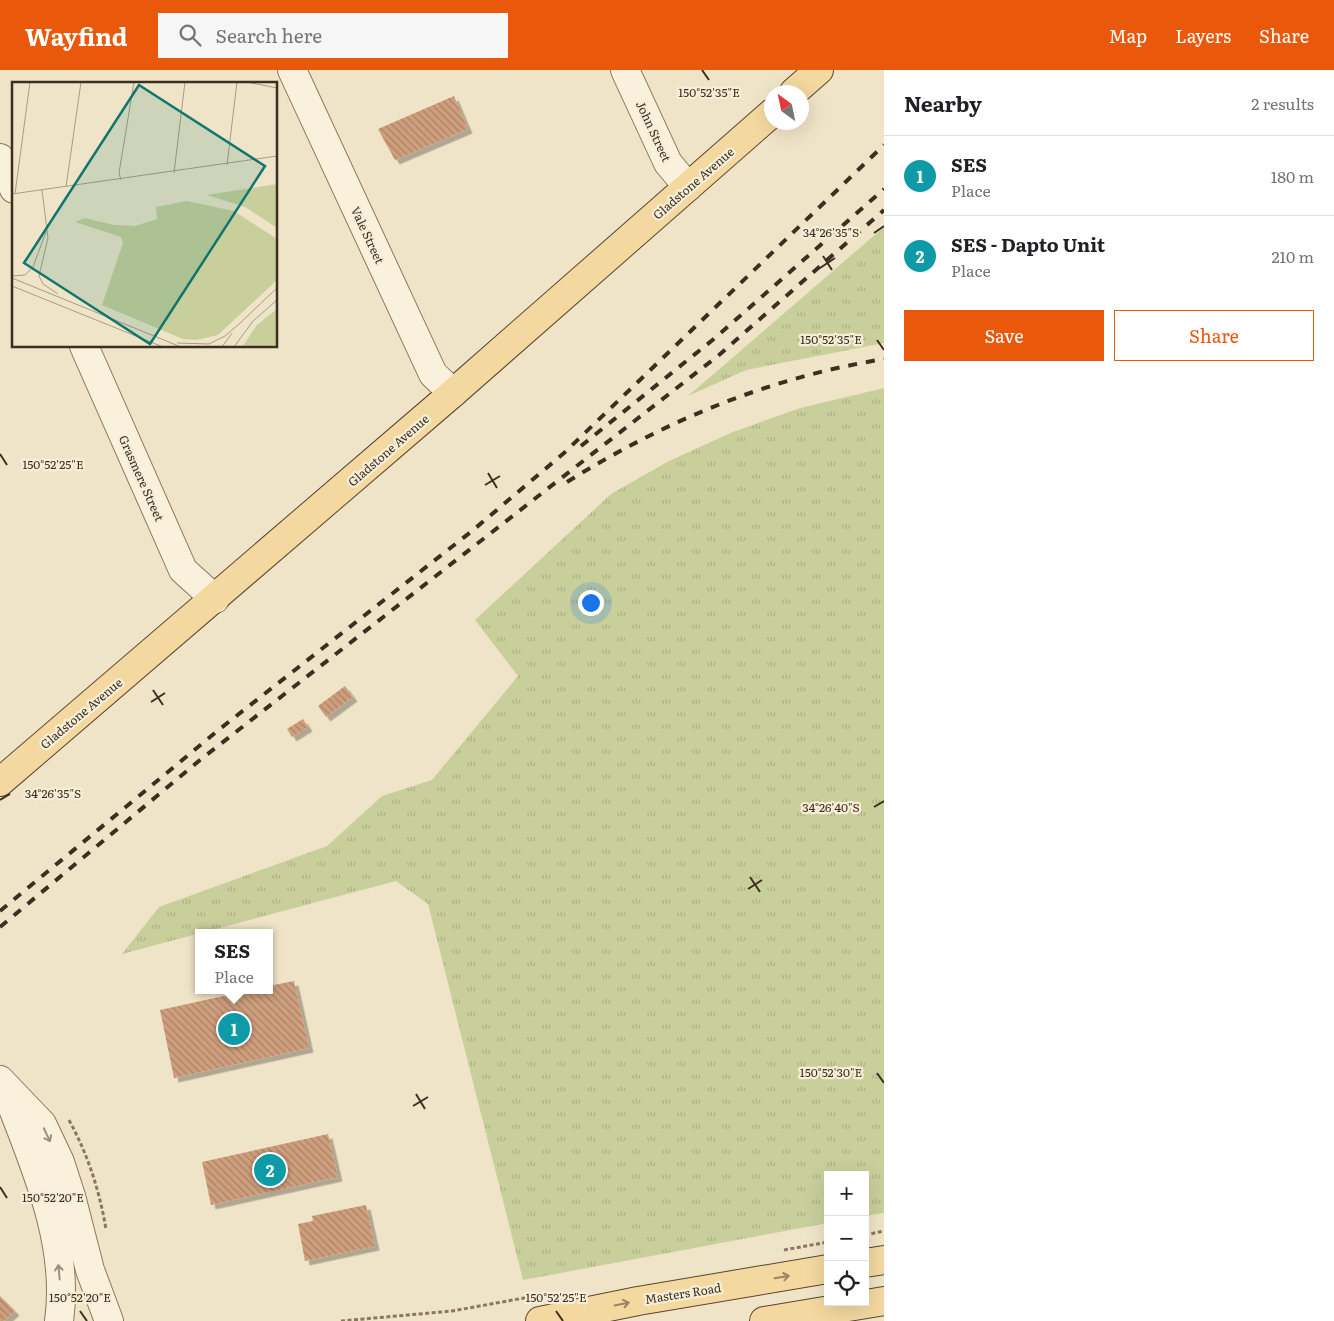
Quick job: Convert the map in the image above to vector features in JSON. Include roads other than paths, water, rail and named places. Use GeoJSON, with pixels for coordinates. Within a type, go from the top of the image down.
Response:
{"type":"FeatureCollection","features":[{"type":"Feature","properties":{"kind":"main road"},"geometry":{"type":"LineString","coordinates":[[802,85],[819,70]]}},
{"type":"Feature","properties":{"kind":"main road","name":"Gladstone Avenue"},"geometry":{"type":"LineString","coordinates":[[0,782],[453,393],[764,120]]}},
{"type":"Feature","properties":{"kind":"main road"},"geometry":{"type":"LineString","coordinates":[[869,1262],[884,1260]]}},
{"type":"Feature","properties":{"kind":"main road","name":"Masters Road"},"geometry":{"type":"LineString","coordinates":[[540,1321],[638,1301],[824,1270]]}},
{"type":"Feature","properties":{"kind":"main road"},"geometry":{"type":"LineString","coordinates":[[764,1321],[884,1301]]}},
{"type":"Feature","properties":{"kind":"street","name":"Vale Street"},"geometry":{"type":"LineString","coordinates":[[292,70],[433,374],[453,393]]}},
{"type":"Feature","properties":{"kind":"street","name":"John Street"},"geometry":{"type":"LineString","coordinates":[[626,70],[668,163],[688,187]]}},
{"type":"Feature","properties":{"kind":"street"},"geometry":{"type":"LineString","coordinates":[[0,158],[12,185]]}},
{"type":"Feature","properties":{"kind":"street","name":"Grasmere Street"},"geometry":{"type":"LineString","coordinates":[[85,348],[183,570],[215,598]]}},
{"type":"Feature","properties":{"kind":"street"},"geometry":{"type":"LineString","coordinates":[[2,1082],[41,1180],[54,1235],[60,1288],[59,1321]]}},
{"type":"Feature","properties":{"kind":"street"},"geometry":{"type":"LineString","coordinates":[[2,1082],[42,1124],[60,1162],[90,1270],[109,1321]]}},
{"type":"Feature","properties":{"kind":"railway"},"geometry":{"type":"LineString","coordinates":[[0,911],[221,728],[472,531],[564,453],[884,145]]}},
{"type":"Feature","properties":{"kind":"railway"},"geometry":{"type":"LineString","coordinates":[[581,446],[715,338],[884,189]]}},
{"type":"Feature","properties":{"kind":"railway"},"geometry":{"type":"LineString","coordinates":[[0,927],[200,760],[719,355],[884,210]]}},
{"type":"Feature","properties":{"kind":"railway"},"geometry":{"type":"LineString","coordinates":[[567,482],[642,439],[720,404],[800,378],[841,367],[884,359]]}},
{"type":"Feature","properties":{"kind":"place","name":"SES"},"geometry":{"type":"Point","coordinates":[234,1029]}},
{"type":"Feature","properties":{"kind":"place","name":"SES - Dapto Unit"},"geometry":{"type":"Point","coordinates":[270,1170]}}]}
